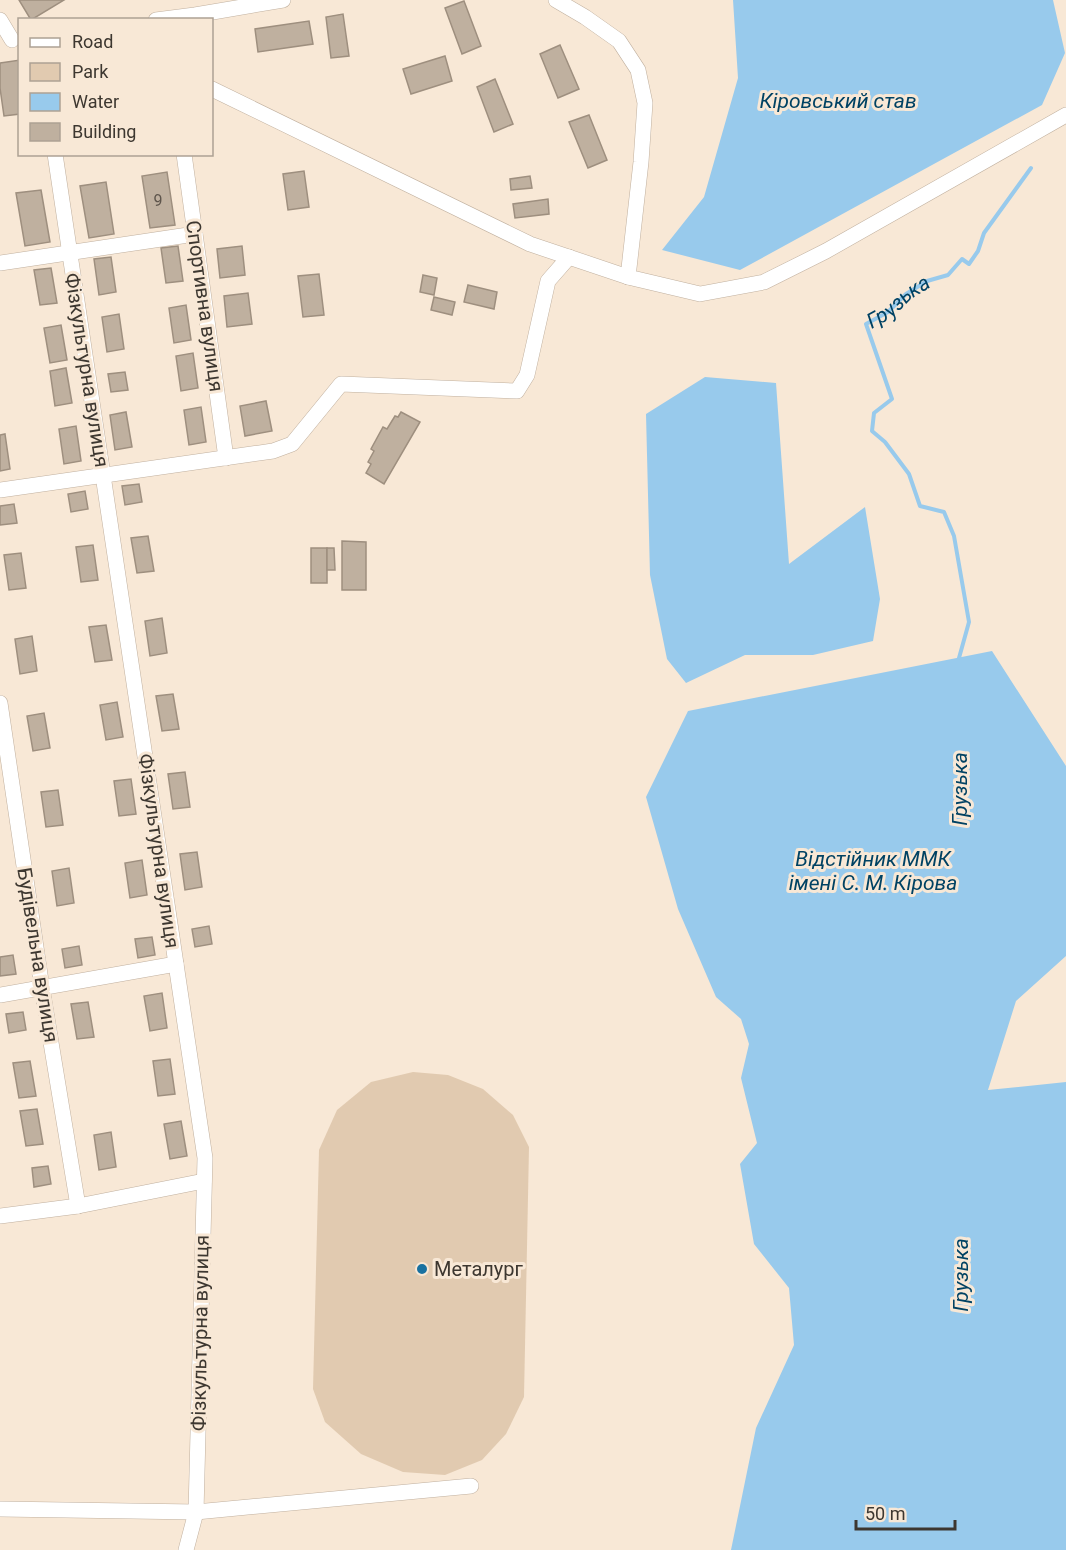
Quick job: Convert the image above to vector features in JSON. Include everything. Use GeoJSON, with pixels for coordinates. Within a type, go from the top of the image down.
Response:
{"type":"FeatureCollection","features":[{"type":"Feature","properties":{"kind":"street"},"geometry":{"type":"LineString","coordinates":[[165,18],[194,8],[283,0]]}},
{"type":"Feature","properties":{"kind":"street"},"geometry":{"type":"LineString","coordinates":[[556,0],[620,41],[638,70],[645,103],[628,277]]}},
{"type":"Feature","properties":{"kind":"street"},"geometry":{"type":"LineString","coordinates":[[0,20],[11,41]]}},
{"type":"Feature","properties":{"kind":"street"},"geometry":{"type":"LineString","coordinates":[[213,89],[530,244],[628,277],[700,294],[764,282],[826,251],[1066,115]]}},
{"type":"Feature","properties":{"kind":"street","name":"Фiзкультурна вулиця"},"geometry":{"type":"LineString","coordinates":[[55,156],[205,1158],[196,1512],[186,1550]]}},
{"type":"Feature","properties":{"kind":"street","name":"Спортивна вулиця"},"geometry":{"type":"LineString","coordinates":[[184,156],[226,458]]}},
{"type":"Feature","properties":{"kind":"street"},"geometry":{"type":"LineString","coordinates":[[0,263],[195,234]]}},
{"type":"Feature","properties":{"kind":"street"},"geometry":{"type":"LineString","coordinates":[[0,490],[273,451],[292,444],[341,384],[517,391],[527,375],[548,281],[569,257]]}},
{"type":"Feature","properties":{"kind":"street","name":"Будівельна вулиця"},"geometry":{"type":"LineString","coordinates":[[0,703],[42,988],[78,1206]]}},
{"type":"Feature","properties":{"kind":"street"},"geometry":{"type":"LineString","coordinates":[[0,995],[176,964]]}},
{"type":"Feature","properties":{"kind":"street"},"geometry":{"type":"LineString","coordinates":[[0,1216],[78,1206],[204,1181]]}},
{"type":"Feature","properties":{"kind":"street"},"geometry":{"type":"LineString","coordinates":[[0,1509],[196,1512],[471,1486]]}},
{"type":"Feature","properties":{"kind":"green space","name":"Металург"},"geometry":{"type":"Polygon","coordinates":[[[413,1072],[448,1075],[483,1089],[513,1115],[529,1147],[524,1397],[506,1434],[482,1460],[445,1475],[403,1472],[361,1454],[325,1422],[313,1389],[319,1150],[337,1110],[371,1082],[413,1072]]]}},
{"type":"Feature","properties":{"kind":"water","name":"Кіровський став"},"geometry":{"type":"Polygon","coordinates":[[[733,0],[1053,0],[1065,53],[1042,105],[740,270],[662,250],[704,197],[738,78],[733,0]]]}},
{"type":"Feature","properties":{"kind":"water"},"geometry":{"type":"Polygon","coordinates":[[[705,377],[776,383],[789,564],[865,507],[880,599],[873,641],[813,655],[745,655],[686,683],[667,659],[650,575],[646,414],[705,377]]]}},
{"type":"Feature","properties":{"kind":"water","name":"Відстійник ММК імені С. М. Кірова"},"geometry":{"type":"Polygon","coordinates":[[[992,651],[1066,766],[1066,956],[1016,1001],[988,1090],[1066,1082],[1066,1550],[731,1550],[756,1428],[794,1345],[789,1288],[754,1244],[740,1164],[757,1143],[741,1078],[749,1044],[741,1019],[716,997],[678,909],[646,797],[688,711],[992,651]]]}},
{"type":"Feature","properties":{"kind":"building"},"geometry":{"type":"Polygon","coordinates":[[[19,0],[64,0],[34,18],[30,18],[19,0]]]}},
{"type":"Feature","properties":{"kind":"building"},"geometry":{"type":"Polygon","coordinates":[[[464,1],[481,46],[462,54],[445,8],[464,1]]]}},
{"type":"Feature","properties":{"kind":"building"},"geometry":{"type":"Polygon","coordinates":[[[343,14],[349,56],[331,58],[326,17],[343,14]]]}},
{"type":"Feature","properties":{"kind":"building"},"geometry":{"type":"Polygon","coordinates":[[[309,21],[313,44],[258,52],[255,29],[309,21]]]}},
{"type":"Feature","properties":{"kind":"building"},"geometry":{"type":"Polygon","coordinates":[[[560,45],[579,89],[558,98],[540,54],[560,45]]]}},
{"type":"Feature","properties":{"kind":"building"},"geometry":{"type":"Polygon","coordinates":[[[445,56],[452,81],[411,94],[403,69],[445,56]]]}},
{"type":"Feature","properties":{"kind":"building"},"geometry":{"type":"Polygon","coordinates":[[[18,60],[18,114],[4,116],[0,88],[0,63],[18,60]]]}},
{"type":"Feature","properties":{"kind":"building"},"geometry":{"type":"Polygon","coordinates":[[[495,79],[513,124],[494,132],[477,87],[495,79]]]}},
{"type":"Feature","properties":{"kind":"building"},"geometry":{"type":"Polygon","coordinates":[[[589,115],[607,160],[588,168],[569,122],[589,115]]]}},
{"type":"Feature","properties":{"kind":"building"},"geometry":{"type":"Polygon","coordinates":[[[304,171],[309,207],[288,210],[283,174],[304,171]]]}},
{"type":"Feature","properties":{"kind":"building"},"geometry":{"type":"Polygon","coordinates":[[[167,172],[175,225],[150,228],[142,176],[167,172]]]}},
{"type":"Feature","properties":{"kind":"building"},"geometry":{"type":"Polygon","coordinates":[[[530,176],[532,188],[511,190],[510,179],[530,176]]]}},
{"type":"Feature","properties":{"kind":"building"},"geometry":{"type":"Polygon","coordinates":[[[106,182],[114,234],[89,238],[80,186],[106,182]]]}},
{"type":"Feature","properties":{"kind":"building"},"geometry":{"type":"Polygon","coordinates":[[[41,190],[50,242],[25,246],[16,193],[41,190]]]}},
{"type":"Feature","properties":{"kind":"building"},"geometry":{"type":"Polygon","coordinates":[[[548,199],[549,214],[515,218],[513,204],[548,199]]]}},
{"type":"Feature","properties":{"kind":"building"},"geometry":{"type":"Polygon","coordinates":[[[178,246],[183,281],[166,283],[161,248],[178,246]]]}},
{"type":"Feature","properties":{"kind":"building"},"geometry":{"type":"Polygon","coordinates":[[[242,246],[245,275],[220,278],[217,249],[242,246]]]}},
{"type":"Feature","properties":{"kind":"building"},"geometry":{"type":"Polygon","coordinates":[[[111,257],[116,292],[99,295],[94,259],[111,257]]]}},
{"type":"Feature","properties":{"kind":"building"},"geometry":{"type":"Polygon","coordinates":[[[51,268],[57,303],[40,305],[34,270],[51,268]]]}},
{"type":"Feature","properties":{"kind":"building"},"geometry":{"type":"Polygon","coordinates":[[[319,274],[324,315],[303,317],[298,276],[319,274]]]}},
{"type":"Feature","properties":{"kind":"building"},"geometry":{"type":"Polygon","coordinates":[[[423,275],[437,278],[434,295],[420,292],[423,275]]]}},
{"type":"Feature","properties":{"kind":"building"},"geometry":{"type":"Polygon","coordinates":[[[468,285],[497,292],[494,309],[464,302],[468,285]]]}},
{"type":"Feature","properties":{"kind":"building"},"geometry":{"type":"Polygon","coordinates":[[[248,293],[252,324],[227,327],[224,296],[248,293]]]}},
{"type":"Feature","properties":{"kind":"building"},"geometry":{"type":"Polygon","coordinates":[[[434,297],[455,302],[452,315],[431,310],[434,297]]]}},
{"type":"Feature","properties":{"kind":"building"},"geometry":{"type":"Polygon","coordinates":[[[186,305],[191,340],[174,343],[169,308],[186,305]]]}},
{"type":"Feature","properties":{"kind":"building"},"geometry":{"type":"Polygon","coordinates":[[[119,314],[124,349],[107,352],[102,317],[119,314]]]}},
{"type":"Feature","properties":{"kind":"building"},"geometry":{"type":"Polygon","coordinates":[[[61,325],[67,360],[50,363],[44,328],[61,325]]]}},
{"type":"Feature","properties":{"kind":"building"},"geometry":{"type":"Polygon","coordinates":[[[193,353],[198,388],[181,391],[176,356],[193,353]]]}},
{"type":"Feature","properties":{"kind":"building"},"geometry":{"type":"Polygon","coordinates":[[[66,368],[72,403],[55,406],[50,371],[66,368]]]}},
{"type":"Feature","properties":{"kind":"building"},"geometry":{"type":"Polygon","coordinates":[[[125,372],[128,390],[111,392],[108,374],[125,372]]]}},
{"type":"Feature","properties":{"kind":"building"},"geometry":{"type":"Polygon","coordinates":[[[266,401],[272,431],[245,436],[240,406],[266,401]]]}},
{"type":"Feature","properties":{"kind":"building"},"geometry":{"type":"Polygon","coordinates":[[[201,407],[206,442],[189,445],[184,410],[201,407]]]}},
{"type":"Feature","properties":{"kind":"building"},"geometry":{"type":"Polygon","coordinates":[[[126,412],[132,447],[115,450],[110,415],[126,412]]]}},
{"type":"Feature","properties":{"kind":"building"},"geometry":{"type":"Polygon","coordinates":[[[401,412],[420,422],[384,484],[366,473],[371,464],[368,462],[374,451],[371,449],[383,427],[387,429],[395,416],[398,417],[401,412]]]}},
{"type":"Feature","properties":{"kind":"building"},"geometry":{"type":"Polygon","coordinates":[[[76,426],[81,461],[64,464],[59,429],[76,426]]]}},
{"type":"Feature","properties":{"kind":"building"},"geometry":{"type":"Polygon","coordinates":[[[5,434],[10,469],[0,471],[0,435],[5,434]]]}},
{"type":"Feature","properties":{"kind":"building"},"geometry":{"type":"Polygon","coordinates":[[[139,484],[142,502],[125,505],[122,486],[139,484]]]}},
{"type":"Feature","properties":{"kind":"building"},"geometry":{"type":"Polygon","coordinates":[[[85,491],[88,509],[71,512],[68,494],[85,491]]]}},
{"type":"Feature","properties":{"kind":"building"},"geometry":{"type":"Polygon","coordinates":[[[14,504],[17,523],[0,525],[0,506],[14,504]]]}},
{"type":"Feature","properties":{"kind":"building"},"geometry":{"type":"Polygon","coordinates":[[[148,536],[154,571],[137,573],[131,538],[148,536]]]}},
{"type":"Feature","properties":{"kind":"building"},"geometry":{"type":"Polygon","coordinates":[[[342,541],[366,542],[366,590],[342,590],[342,541]]]}},
{"type":"Feature","properties":{"kind":"building"},"geometry":{"type":"Polygon","coordinates":[[[93,545],[98,580],[81,582],[76,547],[93,545]]]}},
{"type":"Feature","properties":{"kind":"building"},"geometry":{"type":"Polygon","coordinates":[[[311,548],[327,548],[327,583],[311,583],[311,548]]]}},
{"type":"Feature","properties":{"kind":"building"},"geometry":{"type":"Polygon","coordinates":[[[327,548],[334,548],[335,570],[327,570],[327,548]]]}},
{"type":"Feature","properties":{"kind":"building"},"geometry":{"type":"Polygon","coordinates":[[[21,553],[26,588],[9,590],[4,555],[21,553]]]}},
{"type":"Feature","properties":{"kind":"building"},"geometry":{"type":"Polygon","coordinates":[[[162,618],[167,653],[150,656],[145,621],[162,618]]]}},
{"type":"Feature","properties":{"kind":"building"},"geometry":{"type":"Polygon","coordinates":[[[106,625],[112,660],[95,662],[89,627],[106,625]]]}},
{"type":"Feature","properties":{"kind":"building"},"geometry":{"type":"Polygon","coordinates":[[[32,636],[37,671],[20,674],[15,639],[32,636]]]}},
{"type":"Feature","properties":{"kind":"building"},"geometry":{"type":"Polygon","coordinates":[[[173,694],[179,729],[162,731],[156,696],[173,694]]]}},
{"type":"Feature","properties":{"kind":"building"},"geometry":{"type":"Polygon","coordinates":[[[117,702],[123,737],[106,740],[100,705],[117,702]]]}},
{"type":"Feature","properties":{"kind":"building"},"geometry":{"type":"Polygon","coordinates":[[[44,713],[50,748],[33,751],[27,716],[44,713]]]}},
{"type":"Feature","properties":{"kind":"building"},"geometry":{"type":"Polygon","coordinates":[[[185,772],[190,807],[173,809],[168,774],[185,772]]]}},
{"type":"Feature","properties":{"kind":"building"},"geometry":{"type":"Polygon","coordinates":[[[131,779],[136,814],[119,816],[114,781],[131,779]]]}},
{"type":"Feature","properties":{"kind":"building"},"geometry":{"type":"Polygon","coordinates":[[[58,790],[63,825],[46,827],[41,792],[58,790]]]}},
{"type":"Feature","properties":{"kind":"building"},"geometry":{"type":"Polygon","coordinates":[[[197,852],[202,887],[185,890],[180,854],[197,852]]]}},
{"type":"Feature","properties":{"kind":"building"},"geometry":{"type":"Polygon","coordinates":[[[142,860],[147,895],[130,898],[125,863],[142,860]]]}},
{"type":"Feature","properties":{"kind":"building"},"geometry":{"type":"Polygon","coordinates":[[[69,868],[74,903],[57,906],[52,871],[69,868]]]}},
{"type":"Feature","properties":{"kind":"building"},"geometry":{"type":"Polygon","coordinates":[[[209,926],[212,944],[195,947],[192,929],[209,926]]]}},
{"type":"Feature","properties":{"kind":"building"},"geometry":{"type":"Polygon","coordinates":[[[152,937],[155,955],[138,958],[135,939],[152,937]]]}},
{"type":"Feature","properties":{"kind":"building"},"geometry":{"type":"Polygon","coordinates":[[[79,946],[82,965],[65,968],[62,949],[79,946]]]}},
{"type":"Feature","properties":{"kind":"building"},"geometry":{"type":"Polygon","coordinates":[[[13,955],[16,974],[0,976],[0,957],[13,955]]]}},
{"type":"Feature","properties":{"kind":"building"},"geometry":{"type":"Polygon","coordinates":[[[162,993],[167,1028],[150,1031],[144,996],[162,993]]]}},
{"type":"Feature","properties":{"kind":"building"},"geometry":{"type":"Polygon","coordinates":[[[88,1002],[94,1037],[77,1039],[71,1004],[88,1002]]]}},
{"type":"Feature","properties":{"kind":"building"},"geometry":{"type":"Polygon","coordinates":[[[23,1012],[26,1030],[9,1033],[6,1014],[23,1012]]]}},
{"type":"Feature","properties":{"kind":"building"},"geometry":{"type":"Polygon","coordinates":[[[170,1059],[175,1094],[158,1096],[153,1061],[170,1059]]]}},
{"type":"Feature","properties":{"kind":"building"},"geometry":{"type":"Polygon","coordinates":[[[30,1061],[36,1096],[19,1098],[13,1063],[30,1061]]]}},
{"type":"Feature","properties":{"kind":"building"},"geometry":{"type":"Polygon","coordinates":[[[37,1109],[43,1144],[26,1146],[20,1111],[37,1109]]]}},
{"type":"Feature","properties":{"kind":"building"},"geometry":{"type":"Polygon","coordinates":[[[181,1121],[187,1156],[170,1159],[164,1124],[181,1121]]]}},
{"type":"Feature","properties":{"kind":"building"},"geometry":{"type":"Polygon","coordinates":[[[111,1132],[116,1167],[99,1170],[94,1135],[111,1132]]]}},
{"type":"Feature","properties":{"kind":"building"},"geometry":{"type":"Polygon","coordinates":[[[48,1166],[51,1184],[34,1187],[32,1168],[48,1166]]]}},
{"type":"Feature","properties":{"kind":"waterway","name":"Грузька"},"geometry":{"type":"LineString","coordinates":[[959,658],[969,622],[954,536],[944,512],[920,506],[909,474],[885,442],[872,431],[874,413],[892,399],[866,324],[888,312],[906,294],[927,281],[948,275],[962,259],[969,264],[978,251],[984,233],[1031,168]]}},
{"type":"Feature","properties":{"kind":"place","name":"Металург"},"geometry":{"type":"Point","coordinates":[422,1269]}}]}
